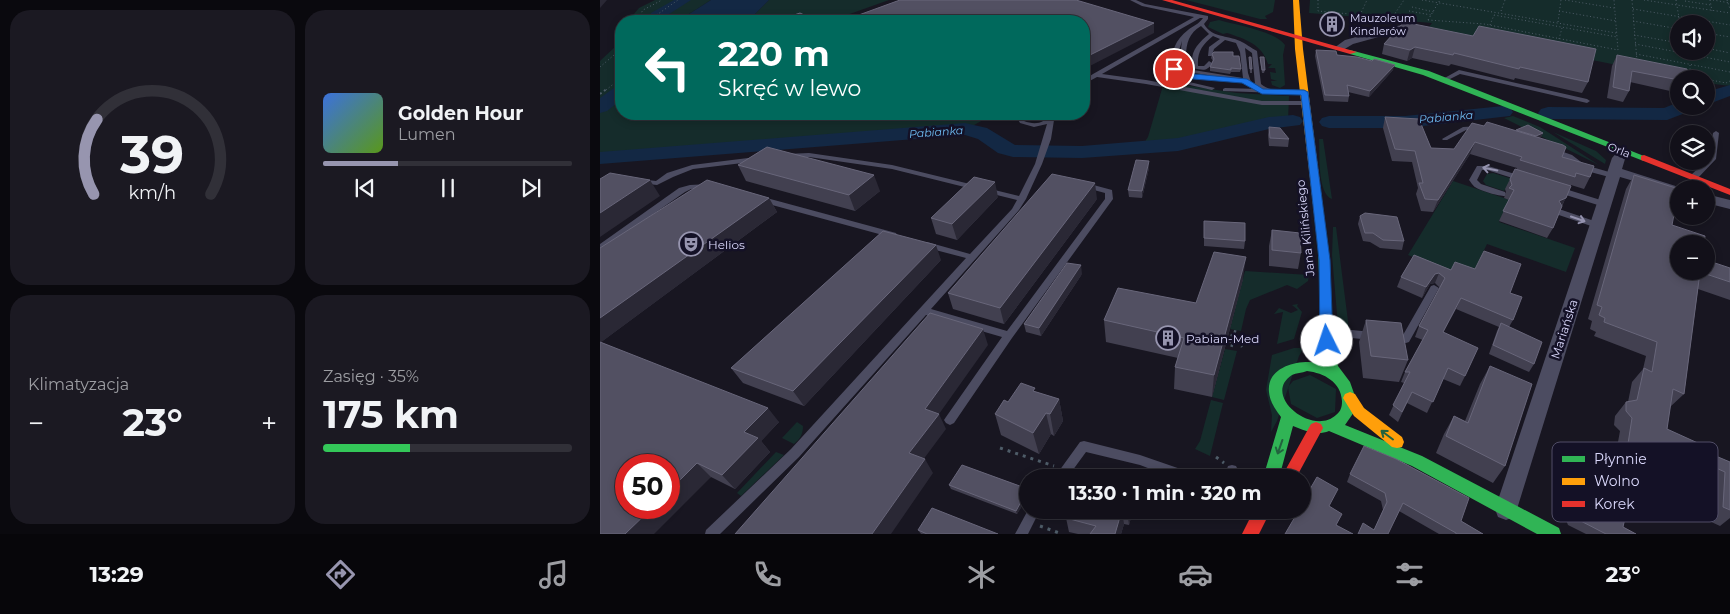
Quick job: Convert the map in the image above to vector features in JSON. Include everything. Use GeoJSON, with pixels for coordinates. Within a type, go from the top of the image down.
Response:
{"type":"FeatureCollection","features":[{"type":"Feature","properties":{"kind":"street"},"geometry":{"type":"LineString","coordinates":[[1165,0],[1209,15],[1261,24],[1280,22],[1296,2]]}},
{"type":"Feature","properties":{"kind":"street","name":"Jana Kilińskiego"},"geometry":{"type":"LineString","coordinates":[[1296,2],[1298,36],[1324,260],[1324,304],[1321,330],[1328,357],[1336,376]]}},
{"type":"Feature","properties":{"kind":"street"},"geometry":{"type":"LineString","coordinates":[[1236,20],[1372,57]]}},
{"type":"Feature","properties":{"kind":"street"},"geometry":{"type":"LineString","coordinates":[[1339,48],[1349,42],[1402,28]]}},
{"type":"Feature","properties":{"kind":"street"},"geometry":{"type":"LineString","coordinates":[[1305,94],[1306,58],[1311,52],[1329,50],[1372,57]]}},
{"type":"Feature","properties":{"kind":"street","name":"Orla"},"geometry":{"type":"LineString","coordinates":[[1372,57],[1444,80],[1730,192]]}},
{"type":"Feature","properties":{"kind":"street","name":"Mariańska"},"geometry":{"type":"LineString","coordinates":[[1506,509],[1619,158],[1625,152]]}},
{"type":"Feature","properties":{"kind":"street","name":"Orla"},"geometry":{"type":"LineString","coordinates":[[1614,174],[1670,188]]}},
{"type":"Feature","properties":{"kind":"street"},"geometry":{"type":"LineString","coordinates":[[1715,201],[1730,205]]}},
{"type":"Feature","properties":{"kind":"street"},"geometry":{"type":"LineString","coordinates":[[1307,353],[1297,367],[1281,376],[1275,391],[1276,400],[1288,417],[1316,428],[1332,426],[1354,433],[1425,465],[1553,534]]}},
{"type":"Feature","properties":{"kind":"street"},"geometry":{"type":"LineString","coordinates":[[1297,367],[1317,367],[1336,376],[1348,390],[1350,398],[1367,420],[1425,465]]}},
{"type":"Feature","properties":{"kind":"street"},"geometry":{"type":"LineString","coordinates":[[1332,426],[1347,415],[1350,398]]}},
{"type":"Feature","properties":{"kind":"street"},"geometry":{"type":"LineString","coordinates":[[1274,469],[1288,417]]}},
{"type":"Feature","properties":{"kind":"street"},"geometry":{"type":"LineString","coordinates":[[1293,469],[1316,428]]}},
{"type":"Feature","properties":{"kind":"street"},"geometry":{"type":"LineString","coordinates":[[1250,534],[1258,519]]}},
{"type":"Feature","properties":{"kind":"lane"},"geometry":{"type":"LineString","coordinates":[[1132,0],[1144,5],[1198,17]]}},
{"type":"Feature","properties":{"kind":"lane"},"geometry":{"type":"LineString","coordinates":[[1090,79],[1198,17],[1209,15]]}},
{"type":"Feature","properties":{"kind":"lane"},"geometry":{"type":"LineString","coordinates":[[1209,15],[1202,24],[1178,41],[1174,48],[1175,76],[1183,82],[1234,92],[1305,94]]}},
{"type":"Feature","properties":{"kind":"lane"},"geometry":{"type":"LineString","coordinates":[[1202,24],[1212,34],[1239,42],[1255,52],[1258,84],[1261,88],[1270,92]]}},
{"type":"Feature","properties":{"kind":"lane"},"geometry":{"type":"LineString","coordinates":[[1191,30],[1185,40],[1183,54],[1184,70],[1249,82]]}},
{"type":"Feature","properties":{"kind":"lane"},"geometry":{"type":"LineString","coordinates":[[1209,63],[1206,68],[1195,67],[1194,59],[1199,44],[1212,34]]}},
{"type":"Feature","properties":{"kind":"lane"},"geometry":{"type":"LineString","coordinates":[[1210,55],[1211,48],[1225,38]]}},
{"type":"Feature","properties":{"kind":"lane"},"geometry":{"type":"LineString","coordinates":[[1239,42],[1244,50],[1249,82]]}},
{"type":"Feature","properties":{"kind":"lane"},"geometry":{"type":"LineString","coordinates":[[1174,69],[1193,76],[1249,82],[1262,92]]}},
{"type":"Feature","properties":{"kind":"lane"},"geometry":{"type":"LineString","coordinates":[[1444,80],[1459,72],[1587,101]]}},
{"type":"Feature","properties":{"kind":"lane"},"geometry":{"type":"LineString","coordinates":[[1095,76],[1146,82],[1262,103],[1305,94]]}},
{"type":"Feature","properties":{"kind":"lane"},"geometry":{"type":"LineString","coordinates":[[1022,120],[1022,122],[1031,125],[1043,124],[1047,120]]}},
{"type":"Feature","properties":{"kind":"lane"},"geometry":{"type":"LineString","coordinates":[[711,534],[795,453],[924,311],[1022,199],[1044,146],[1051,120]]}},
{"type":"Feature","properties":{"kind":"lane"},"geometry":{"type":"LineString","coordinates":[[1445,139],[1465,128],[1488,131]]}},
{"type":"Feature","properties":{"kind":"lane"},"geometry":{"type":"LineString","coordinates":[[1693,178],[1712,159],[1716,133]]}},
{"type":"Feature","properties":{"kind":"lane"},"geometry":{"type":"LineString","coordinates":[[1540,146],[1569,157],[1582,167],[1614,174]]}},
{"type":"Feature","properties":{"kind":"lane"},"geometry":{"type":"LineString","coordinates":[[783,157],[809,155],[892,168],[1022,199]]}},
{"type":"Feature","properties":{"kind":"lane"},"geometry":{"type":"LineString","coordinates":[[632,182],[657,183],[670,174],[692,167],[766,158]]}},
{"type":"Feature","properties":{"kind":"lane"},"geometry":{"type":"LineString","coordinates":[[1502,194],[1478,186],[1473,180],[1480,168],[1488,168],[1532,182]]}},
{"type":"Feature","properties":{"kind":"lane"},"geometry":{"type":"LineString","coordinates":[[950,420],[1008,335],[1109,199],[1110,192],[1081,184]]}},
{"type":"Feature","properties":{"kind":"lane"},"geometry":{"type":"LineString","coordinates":[[600,248],[682,190],[704,185],[718,188]]}},
{"type":"Feature","properties":{"kind":"lane"},"geometry":{"type":"LineString","coordinates":[[1550,187],[1604,204]]}},
{"type":"Feature","properties":{"kind":"lane"},"geometry":{"type":"LineString","coordinates":[[752,197],[906,239]]}},
{"type":"Feature","properties":{"kind":"lane"},"geometry":{"type":"LineString","coordinates":[[1558,212],[1597,225]]}},
{"type":"Feature","properties":{"kind":"lane"},"geometry":{"type":"LineString","coordinates":[[915,242],[972,257]]}},
{"type":"Feature","properties":{"kind":"lane"},"geometry":{"type":"LineString","coordinates":[[1321,330],[1406,340],[1434,288]]}},
{"type":"Feature","properties":{"kind":"lane"},"geometry":{"type":"LineString","coordinates":[[924,311],[1008,335]]}},
{"type":"Feature","properties":{"kind":"lane"},"geometry":{"type":"LineString","coordinates":[[1066,469],[1084,446],[1140,460],[1166,469]]}},
{"type":"Feature","properties":{"kind":"lane"},"geometry":{"type":"LineString","coordinates":[[1021,534],[1029,519]]}},
{"type":"Feature","properties":{"kind":"path"},"geometry":{"type":"LineString","coordinates":[[640,15],[643,10],[662,0]]}},
{"type":"Feature","properties":{"kind":"path"},"geometry":{"type":"LineString","coordinates":[[657,15],[678,0]]}},
{"type":"Feature","properties":{"kind":"path"},"geometry":{"type":"LineString","coordinates":[[1318,0],[1318,12],[1392,18],[1404,0]]}},
{"type":"Feature","properties":{"kind":"path"},"geometry":{"type":"LineString","coordinates":[[1360,15],[1368,0]]}},
{"type":"Feature","properties":{"kind":"path"},"geometry":{"type":"LineString","coordinates":[[1422,0],[1617,37]]}},
{"type":"Feature","properties":{"kind":"path"},"geometry":{"type":"LineString","coordinates":[[1440,0],[1428,20],[1431,22],[1490,25],[1618,50],[1614,0]]}},
{"type":"Feature","properties":{"kind":"path"},"geometry":{"type":"LineString","coordinates":[[1501,11],[1505,0]]}},
{"type":"Feature","properties":{"kind":"path"},"geometry":{"type":"LineString","coordinates":[[1558,22],[1561,0]]}},
{"type":"Feature","properties":{"kind":"path"},"geometry":{"type":"LineString","coordinates":[[1565,0],[1614,8]]}},
{"type":"Feature","properties":{"kind":"path"},"geometry":{"type":"LineString","coordinates":[[1632,0],[1637,65]]}},
{"type":"Feature","properties":{"kind":"path"},"geometry":{"type":"LineString","coordinates":[[1644,0],[1730,13]]}},
{"type":"Feature","properties":{"kind":"path"},"geometry":{"type":"LineString","coordinates":[[1676,0],[1679,15]]}},
{"type":"Feature","properties":{"kind":"path"},"geometry":{"type":"LineString","coordinates":[[1687,7],[1685,0],[1711,5]]}},
{"type":"Feature","properties":{"kind":"path"},"geometry":{"type":"LineString","coordinates":[[1702,0],[1704,9]]}},
{"type":"Feature","properties":{"kind":"path"},"geometry":{"type":"LineString","coordinates":[[1710,0],[1712,11]]}},
{"type":"Feature","properties":{"kind":"path"},"geometry":{"type":"LineString","coordinates":[[1713,0],[1728,2],[1730,9]]}},
{"type":"Feature","properties":{"kind":"path"},"geometry":{"type":"LineString","coordinates":[[1694,1],[1695,8]]}},
{"type":"Feature","properties":{"kind":"path"},"geometry":{"type":"LineString","coordinates":[[1412,8],[1434,12]]}},
{"type":"Feature","properties":{"kind":"path"},"geometry":{"type":"LineString","coordinates":[[1632,9],[1672,15]]}},
{"type":"Feature","properties":{"kind":"path"},"geometry":{"type":"LineString","coordinates":[[1409,11],[1431,15]]}},
{"type":"Feature","properties":{"kind":"path"},"geometry":{"type":"LineString","coordinates":[[1490,25],[1496,11],[1501,11],[1616,32]]}},
{"type":"Feature","properties":{"kind":"path"},"geometry":{"type":"LineString","coordinates":[[1559,11],[1616,21]]}},
{"type":"Feature","properties":{"kind":"path"},"geometry":{"type":"LineString","coordinates":[[1633,21],[1670,27]]}},
{"type":"Feature","properties":{"kind":"path"},"geometry":{"type":"LineString","coordinates":[[1715,22],[1730,25]]}},
{"type":"Feature","properties":{"kind":"path"},"geometry":{"type":"LineString","coordinates":[[1560,39],[1564,23]]}},
{"type":"Feature","properties":{"kind":"path"},"geometry":{"type":"LineString","coordinates":[[1715,34],[1730,37]]}},
{"type":"Feature","properties":{"kind":"path"},"geometry":{"type":"LineString","coordinates":[[1634,35],[1670,41]]}},
{"type":"Feature","properties":{"kind":"path"},"geometry":{"type":"LineString","coordinates":[[1635,44],[1730,62]]}},
{"type":"Feature","properties":{"kind":"path"},"geometry":{"type":"LineString","coordinates":[[1715,50],[1730,53]]}},
{"type":"Feature","properties":{"kind":"path"},"geometry":{"type":"LineString","coordinates":[[600,67],[615,54]]}},
{"type":"Feature","properties":{"kind":"path"},"geometry":{"type":"LineString","coordinates":[[1636,54],[1730,72]]}},
{"type":"Feature","properties":{"kind":"path"},"geometry":{"type":"LineString","coordinates":[[1690,64],[1690,70]]}},
{"type":"Feature","properties":{"kind":"path"},"geometry":{"type":"LineString","coordinates":[[1715,81],[1726,83],[1730,81]]}},
{"type":"Feature","properties":{"kind":"path"},"geometry":{"type":"LineString","coordinates":[[600,94],[615,83]]}},
{"type":"Feature","properties":{"kind":"path"},"geometry":{"type":"LineString","coordinates":[[1231,343],[1233,331],[1237,332],[1236,339],[1242,347]]}},
{"type":"Feature","properties":{"kind":"path"},"geometry":{"type":"LineString","coordinates":[[1000,448],[1050,469]]}},
{"type":"Feature","properties":{"kind":"path"},"geometry":{"type":"LineString","coordinates":[[1038,519],[1062,534]]}},
{"type":"Feature","properties":{"kind":"green space"},"geometry":{"type":"Polygon","coordinates":[[[655,0],[711,0],[688,15],[633,15],[639,8],[655,0]]]}},
{"type":"Feature","properties":{"kind":"green space"},"geometry":{"type":"Polygon","coordinates":[[[769,0],[889,0],[847,15],[754,15],[769,0]]]}},
{"type":"Feature","properties":{"kind":"green space"},"geometry":{"type":"Polygon","coordinates":[[[1186,0],[1275,0],[1273,12],[1265,16],[1267,19],[1260,19],[1186,0]]]}},
{"type":"Feature","properties":{"kind":"green space"},"geometry":{"type":"Polygon","coordinates":[[[1310,0],[1730,0],[1730,86],[1715,84],[1715,70],[1670,70],[1670,76],[1429,27],[1432,23],[1309,13],[1310,0]]]}},
{"type":"Feature","properties":{"kind":"green space"},"geometry":{"type":"Polygon","coordinates":[[[1219,20],[1264,32],[1280,40],[1285,45],[1283,55],[1285,85],[1280,88],[1272,85],[1271,81],[1277,81],[1271,79],[1270,72],[1276,73],[1275,68],[1268,68],[1272,64],[1268,64],[1262,52],[1252,43],[1208,27],[1210,22],[1219,20]]]}},
{"type":"Feature","properties":{"kind":"green space"},"geometry":{"type":"Polygon","coordinates":[[[615,47],[615,120],[983,120],[965,130],[600,158],[600,61],[615,47]]]}},
{"type":"Feature","properties":{"kind":"green space"},"geometry":{"type":"Polygon","coordinates":[[[1164,82],[1237,93],[1289,96],[1288,121],[1273,122],[1200,141],[1140,149],[1148,137],[1164,82]]]}},
{"type":"Feature","properties":{"kind":"green space"},"geometry":{"type":"Polygon","coordinates":[[[1513,116],[1540,127],[1599,165],[1504,118],[1513,116]]]}},
{"type":"Feature","properties":{"kind":"green space"},"geometry":{"type":"Polygon","coordinates":[[[1553,132],[1596,151],[1606,160],[1605,164],[1553,132]]]}},
{"type":"Feature","properties":{"kind":"green space"},"geometry":{"type":"Polygon","coordinates":[[[1319,139],[1323,139],[1332,199],[1327,196],[1322,182],[1319,139]]]}},
{"type":"Feature","properties":{"kind":"green space"},"geometry":{"type":"Polygon","coordinates":[[[1493,173],[1529,184],[1507,187],[1504,191],[1486,185],[1483,181],[1487,174],[1493,173]]]}},
{"type":"Feature","properties":{"kind":"green space"},"geometry":{"type":"Polygon","coordinates":[[[1453,181],[1510,200],[1499,222],[1575,248],[1566,272],[1487,244],[1466,288],[1457,274],[1408,255],[1453,181]]]}},
{"type":"Feature","properties":{"kind":"green space"},"geometry":{"type":"Polygon","coordinates":[[[1333,227],[1336,227],[1349,329],[1338,326],[1332,255],[1333,227]]]}},
{"type":"Feature","properties":{"kind":"green space"},"geometry":{"type":"Polygon","coordinates":[[[1245,271],[1309,275],[1308,281],[1297,289],[1287,285],[1250,300],[1241,331],[1230,329],[1245,271]]]}},
{"type":"Feature","properties":{"kind":"green space"},"geometry":{"type":"Polygon","coordinates":[[[1298,304],[1297,306],[1302,312],[1294,339],[1277,344],[1283,312],[1274,314],[1279,308],[1291,313],[1298,310],[1292,305],[1298,304]]]}},
{"type":"Feature","properties":{"kind":"green space"},"geometry":{"type":"Polygon","coordinates":[[[1294,348],[1301,348],[1302,351],[1277,421],[1271,432],[1272,415],[1266,390],[1272,355],[1294,348]]]}},
{"type":"Feature","properties":{"kind":"green space"},"geometry":{"type":"Polygon","coordinates":[[[1225,349],[1237,351],[1224,400],[1212,397],[1225,349]]]}},
{"type":"Feature","properties":{"kind":"green space"},"geometry":{"type":"Polygon","coordinates":[[[1310,375],[1336,389],[1335,412],[1317,418],[1291,404],[1288,387],[1293,381],[1310,375]]]}},
{"type":"Feature","properties":{"kind":"green space"},"geometry":{"type":"Polygon","coordinates":[[[1211,400],[1223,403],[1210,456],[1195,449],[1200,441],[1211,400]]]}},
{"type":"Feature","properties":{"kind":"green space"},"geometry":{"type":"Polygon","coordinates":[[[797,422],[803,426],[803,429],[801,436],[794,444],[782,438],[797,422]]]}},
{"type":"Feature","properties":{"kind":"green space"},"geometry":{"type":"Polygon","coordinates":[[[776,452],[784,455],[741,496],[737,493],[776,452]]]}},
{"type":"Feature","properties":{"kind":"water"},"geometry":{"type":"Polygon","coordinates":[[[711,0],[769,0],[754,15],[688,15],[711,0]]]}},
{"type":"Feature","properties":{"kind":"building"},"geometry":{"type":"Polygon","coordinates":[[[900,0],[1076,0],[1154,23],[1090,55],[1090,15],[859,15],[900,0]]]}},
{"type":"Feature","properties":{"kind":"building"},"geometry":{"type":"Polygon","coordinates":[[[1404,22],[1473,36],[1479,26],[1596,49],[1588,82],[1520,67],[1519,69],[1454,53],[1453,55],[1415,47],[1410,50],[1384,44],[1404,22]]]}},
{"type":"Feature","properties":{"kind":"building"},"geometry":{"type":"Polygon","coordinates":[[[1316,50],[1336,51],[1337,55],[1372,61],[1374,59],[1395,65],[1370,91],[1347,85],[1349,96],[1325,95],[1316,50]]]}},
{"type":"Feature","properties":{"kind":"building"},"geometry":{"type":"Polygon","coordinates":[[[1214,52],[1233,52],[1233,56],[1239,56],[1241,69],[1231,68],[1231,70],[1210,67],[1214,59],[1212,54],[1214,52]]]}},
{"type":"Feature","properties":{"kind":"building"},"geometry":{"type":"Polygon","coordinates":[[[1617,55],[1687,69],[1670,70],[1670,78],[1632,71],[1629,91],[1613,87],[1617,55]]]}},
{"type":"Feature","properties":{"kind":"building"},"geometry":{"type":"Polygon","coordinates":[[[1249,57],[1251,57],[1252,69],[1250,69],[1249,57]]]}},
{"type":"Feature","properties":{"kind":"building"},"geometry":{"type":"Polygon","coordinates":[[[1260,57],[1264,57],[1265,70],[1262,70],[1260,57]]]}},
{"type":"Feature","properties":{"kind":"building"},"geometry":{"type":"Polygon","coordinates":[[[1385,117],[1419,119],[1431,148],[1454,149],[1472,123],[1484,126],[1487,122],[1563,145],[1566,147],[1562,157],[1594,166],[1590,177],[1576,173],[1575,177],[1520,160],[1522,157],[1475,142],[1438,200],[1425,199],[1419,183],[1423,183],[1415,151],[1395,149],[1385,117]]]}},
{"type":"Feature","properties":{"kind":"building"},"geometry":{"type":"Polygon","coordinates":[[[1528,125],[1543,133],[1536,136],[1516,130],[1528,125]]]}},
{"type":"Feature","properties":{"kind":"building"},"geometry":{"type":"Polygon","coordinates":[[[1269,127],[1280,128],[1289,139],[1270,138],[1269,127]]]}},
{"type":"Feature","properties":{"kind":"building"},"geometry":{"type":"Polygon","coordinates":[[[767,147],[874,175],[849,195],[738,165],[767,147]]]}},
{"type":"Feature","properties":{"kind":"building"},"geometry":{"type":"Polygon","coordinates":[[[1136,160],[1149,161],[1142,191],[1128,190],[1136,160]]]}},
{"type":"Feature","properties":{"kind":"building"},"geometry":{"type":"Polygon","coordinates":[[[1515,169],[1571,186],[1566,198],[1559,201],[1562,206],[1553,228],[1503,211],[1514,190],[1509,188],[1512,185],[1510,179],[1515,169]]]}},
{"type":"Feature","properties":{"kind":"building"},"geometry":{"type":"Polygon","coordinates":[[[610,173],[650,180],[600,213],[600,179],[610,173]]]}},
{"type":"Feature","properties":{"kind":"building"},"geometry":{"type":"Polygon","coordinates":[[[1052,174],[1095,183],[1000,308],[948,293],[1052,174]]]}},
{"type":"Feature","properties":{"kind":"building"},"geometry":{"type":"Polygon","coordinates":[[[1634,175],[1670,186],[1670,225],[1702,235],[1670,235],[1670,280],[1699,280],[1684,394],[1673,389],[1667,429],[1696,442],[1628,442],[1632,418],[1626,411],[1626,402],[1637,400],[1644,368],[1652,372],[1657,342],[1604,322],[1605,318],[1599,315],[1602,307],[1597,305],[1634,175]]]}},
{"type":"Feature","properties":{"kind":"building"},"geometry":{"type":"Polygon","coordinates":[[[974,177],[995,182],[952,224],[931,218],[974,177]]]}},
{"type":"Feature","properties":{"kind":"building"},"geometry":{"type":"Polygon","coordinates":[[[707,180],[769,198],[600,318],[600,248],[707,180]]]}},
{"type":"Feature","properties":{"kind":"building"},"geometry":{"type":"Polygon","coordinates":[[[1365,213],[1397,217],[1404,241],[1383,240],[1373,233],[1365,233],[1360,216],[1365,213]]]}},
{"type":"Feature","properties":{"kind":"building"},"geometry":{"type":"Polygon","coordinates":[[[1204,221],[1245,223],[1245,241],[1204,238],[1204,221]]]}},
{"type":"Feature","properties":{"kind":"building"},"geometry":{"type":"Polygon","coordinates":[[[1272,230],[1300,233],[1301,253],[1272,250],[1272,230]]]}},
{"type":"Feature","properties":{"kind":"building"},"geometry":{"type":"Polygon","coordinates":[[[883,231],[936,245],[793,391],[731,368],[883,231]]]}},
{"type":"Feature","properties":{"kind":"building"},"geometry":{"type":"Polygon","coordinates":[[[1484,251],[1521,264],[1510,293],[1522,297],[1513,320],[1461,298],[1443,332],[1478,348],[1465,376],[1448,368],[1433,402],[1412,392],[1402,412],[1393,405],[1410,372],[1405,372],[1428,330],[1419,326],[1445,278],[1439,273],[1435,274],[1426,287],[1401,277],[1414,255],[1451,270],[1455,262],[1475,269],[1484,251]]]}},
{"type":"Feature","properties":{"kind":"building"},"geometry":{"type":"Polygon","coordinates":[[[1214,252],[1246,257],[1214,375],[1175,367],[1184,338],[1104,320],[1118,288],[1196,303],[1214,252]]]}},
{"type":"Feature","properties":{"kind":"building"},"geometry":{"type":"Polygon","coordinates":[[[1067,263],[1081,265],[1039,328],[1024,324],[1067,263]]]}},
{"type":"Feature","properties":{"kind":"building"},"geometry":{"type":"Polygon","coordinates":[[[1715,263],[1730,268],[1730,282],[1715,277],[1715,263]]]}},
{"type":"Feature","properties":{"kind":"building"},"geometry":{"type":"Polygon","coordinates":[[[930,313],[983,329],[925,409],[939,414],[909,453],[925,459],[872,534],[735,534],[930,313]]]}},
{"type":"Feature","properties":{"kind":"building"},"geometry":{"type":"Polygon","coordinates":[[[1366,320],[1401,323],[1408,360],[1371,356],[1366,320]]]}},
{"type":"Feature","properties":{"kind":"building"},"geometry":{"type":"Polygon","coordinates":[[[1501,323],[1542,342],[1534,364],[1493,345],[1501,323]]]}},
{"type":"Feature","properties":{"kind":"building"},"geometry":{"type":"Polygon","coordinates":[[[600,342],[768,408],[744,432],[758,438],[722,475],[697,463],[680,480],[680,454],[615,454],[615,519],[641,519],[625,534],[600,534],[600,342]]]}},
{"type":"Feature","properties":{"kind":"building"},"geometry":{"type":"Polygon","coordinates":[[[1490,366],[1532,384],[1505,466],[1446,436],[1454,416],[1468,423],[1490,366]]]}},
{"type":"Feature","properties":{"kind":"building"},"geometry":{"type":"Polygon","coordinates":[[[1021,383],[1035,388],[1033,391],[1059,399],[1050,414],[1046,413],[1033,433],[995,414],[1004,400],[1008,402],[1021,383]]]}},
{"type":"Feature","properties":{"kind":"building"},"geometry":{"type":"Polygon","coordinates":[[[1364,446],[1396,459],[1469,498],[1461,521],[1483,534],[1456,534],[1403,503],[1388,534],[1358,534],[1363,523],[1374,530],[1387,502],[1385,493],[1350,474],[1364,446]]]}},
{"type":"Feature","properties":{"kind":"building"},"geometry":{"type":"Polygon","coordinates":[[[1718,457],[1730,462],[1730,510],[1723,507],[1725,472],[1718,469],[1718,457]]]}},
{"type":"Feature","properties":{"kind":"building"},"geometry":{"type":"Polygon","coordinates":[[[962,465],[1019,486],[1019,506],[1016,511],[949,485],[962,465]]]}},
{"type":"Feature","properties":{"kind":"building"},"geometry":{"type":"Polygon","coordinates":[[[1317,477],[1338,489],[1329,506],[1342,514],[1336,525],[1353,534],[1285,534],[1294,519],[1311,519],[1311,487],[1317,477]]]}},
{"type":"Feature","properties":{"kind":"building"},"geometry":{"type":"Polygon","coordinates":[[[932,508],[998,534],[927,534],[918,530],[932,508]]]}},
{"type":"Feature","properties":{"kind":"building"},"geometry":{"type":"Polygon","coordinates":[[[1070,519],[1119,519],[1115,534],[1090,534],[1096,526],[1070,519]]]}},
{"type":"Feature","properties":{"kind":"building"},"geometry":{"type":"Polygon","coordinates":[[[1583,522],[1624,522],[1623,527],[1636,534],[1606,534],[1583,522]]]}},
{"type":"Feature","properties":{"kind":"waterway"},"geometry":{"type":"LineString","coordinates":[[658,15],[684,0]]}},
{"type":"Feature","properties":{"kind":"waterway","name":"Pabianka"},"geometry":{"type":"LineString","coordinates":[[1715,96],[1730,90]]}},
{"type":"Feature","properties":{"kind":"waterway"},"geometry":{"type":"LineString","coordinates":[[600,107],[615,96]]}},
{"type":"Feature","properties":{"kind":"waterway","name":"Pabianka"},"geometry":{"type":"LineString","coordinates":[[1329,122],[1405,122],[1503,112]]}},
{"type":"Feature","properties":{"kind":"waterway","name":"Pabianka"},"geometry":{"type":"LineString","coordinates":[[1548,113],[1670,113]]}},
{"type":"Feature","properties":{"kind":"waterway","name":"Pabianka"},"geometry":{"type":"LineString","coordinates":[[600,158],[965,129],[980,132],[1013,151],[1106,151],[1178,145],[1269,123],[1293,121]]}},
{"type":"Feature","properties":{"kind":"traffic: fast"},"geometry":{"type":"LineString","coordinates":[[1353,52],[1426,73],[1644,158]]}},
{"type":"Feature","properties":{"kind":"traffic: fast"},"geometry":{"type":"LineString","coordinates":[[1323,248],[1328,350],[1331,366],[1336,376]]}},
{"type":"Feature","properties":{"kind":"traffic: fast"},"geometry":{"type":"LineString","coordinates":[[1307,366],[1329,372],[1336,376],[1345,386],[1348,392],[1349,406],[1344,417],[1338,422],[1324,427],[1310,426],[1297,421],[1278,402],[1275,390],[1278,380],[1288,371],[1307,366]]}},
{"type":"Feature","properties":{"kind":"traffic: fast"},"geometry":{"type":"LineString","coordinates":[[1274,469],[1288,417]]}},
{"type":"Feature","properties":{"kind":"traffic: fast"},"geometry":{"type":"LineString","coordinates":[[1332,426],[1417,461],[1553,534]]}},
{"type":"Feature","properties":{"kind":"traffic: slow"},"geometry":{"type":"LineString","coordinates":[[1296,0],[1299,49],[1323,248]]}},
{"type":"Feature","properties":{"kind":"traffic: slow"},"geometry":{"type":"LineString","coordinates":[[1350,398],[1359,412],[1397,442]]}},
{"type":"Feature","properties":{"kind":"traffic: jam"},"geometry":{"type":"LineString","coordinates":[[1165,0],[1353,52]]}},
{"type":"Feature","properties":{"kind":"traffic: jam"},"geometry":{"type":"LineString","coordinates":[[1644,158],[1730,192]]}},
{"type":"Feature","properties":{"kind":"traffic: jam"},"geometry":{"type":"LineString","coordinates":[[1293,469],[1316,428]]}},
{"type":"Feature","properties":{"kind":"traffic: jam"},"geometry":{"type":"LineString","coordinates":[[1250,534],[1258,519]]}},
{"type":"Feature","properties":{"kind":"place","name":"Mauzoleum Kindlerów"},"geometry":{"type":"Point","coordinates":[1332,24]}},
{"type":"Feature","properties":{"kind":"place","name":"Helios"},"geometry":{"type":"Point","coordinates":[691,244]}},
{"type":"Feature","properties":{"kind":"place","name":"Pabian-Med"},"geometry":{"type":"Point","coordinates":[1168,338]}},
{"type":"Feature","properties":{"kind":"route"},"geometry":{"type":"LineString","coordinates":[[1174,69],[1193,76],[1244,81],[1262,92],[1304,92],[1324,260],[1324,304],[1327,341]]}}]}
